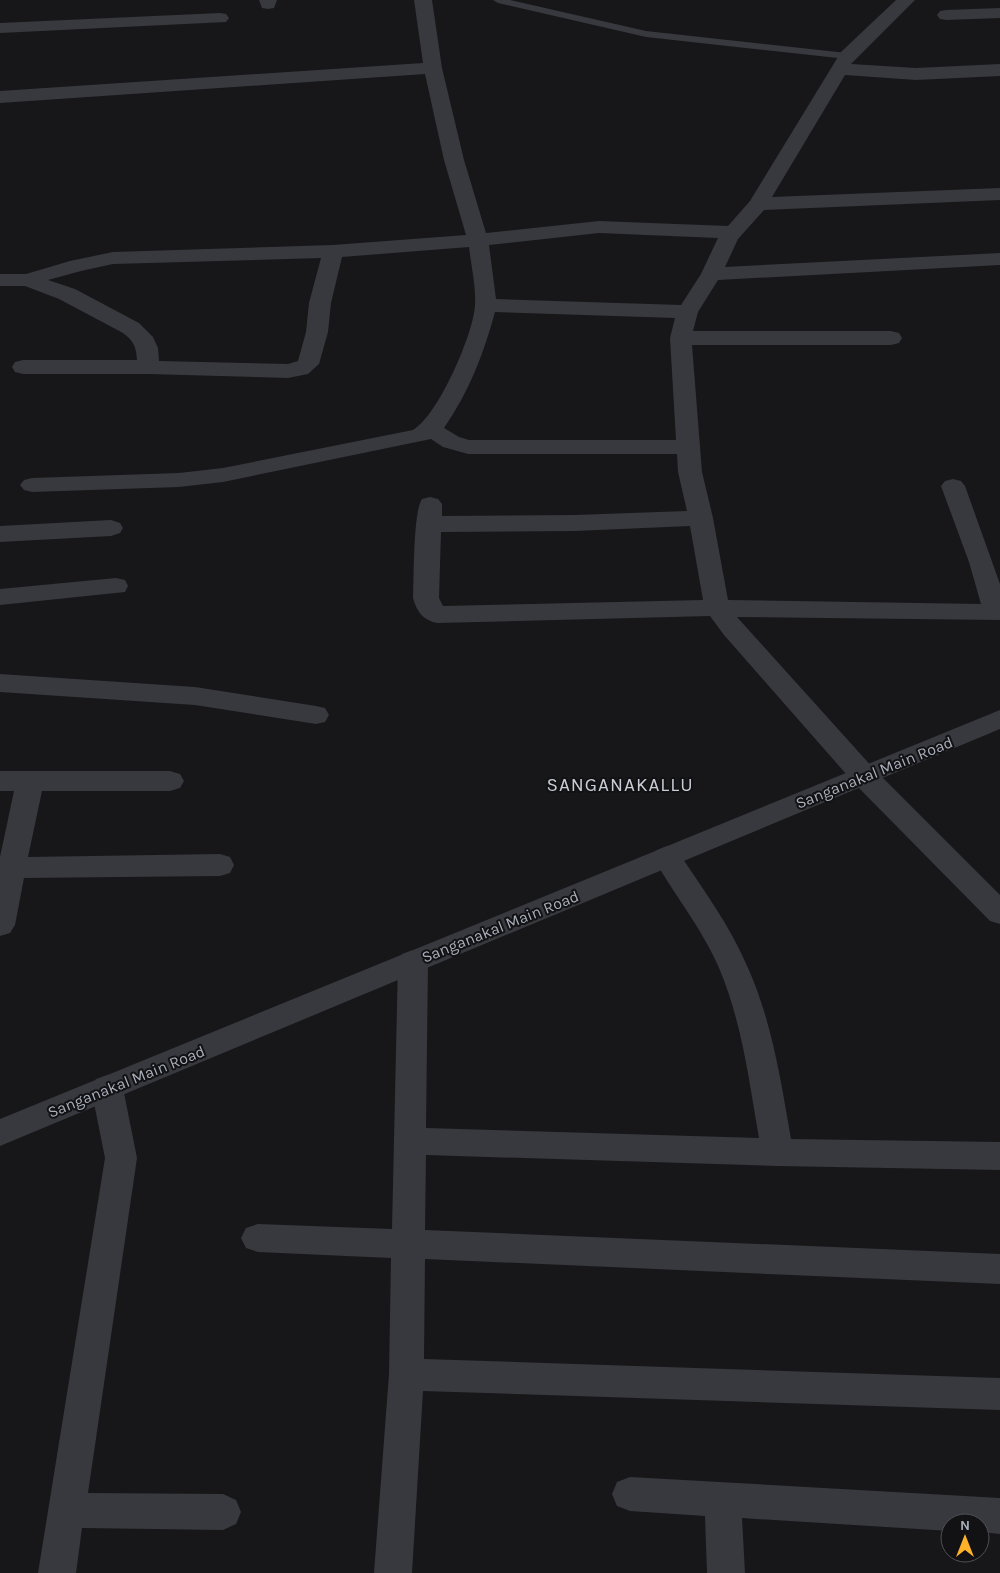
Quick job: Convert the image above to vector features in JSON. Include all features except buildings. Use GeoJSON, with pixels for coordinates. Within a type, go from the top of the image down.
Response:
{"type":"FeatureCollection","features":[{"type":"Feature","properties":{"kind":"street"},"geometry":{"type":"LineString","coordinates":[[32,485],[179,480],[224,475],[395,443],[420,436],[432,430],[462,380],[475,346],[486,305],[478,240],[454,160],[433,68],[427,18],[422,0]]}},
{"type":"Feature","properties":{"kind":"street"},"geometry":{"type":"LineString","coordinates":[[906,0],[843,63],[758,204],[734,232],[687,312],[681,338],[690,472],[701,518],[717,608],[733,629],[864,776],[1000,913]]}},
{"type":"Feature","properties":{"kind":"street"},"geometry":{"type":"LineString","coordinates":[[946,15],[1000,13]]}},
{"type":"Feature","properties":{"kind":"street"},"geometry":{"type":"LineString","coordinates":[[0,28],[220,18]]}},
{"type":"Feature","properties":{"kind":"street"},"geometry":{"type":"LineString","coordinates":[[843,63],[916,74],[1000,70]]}},
{"type":"Feature","properties":{"kind":"street"},"geometry":{"type":"LineString","coordinates":[[0,97],[433,68]]}},
{"type":"Feature","properties":{"kind":"street"},"geometry":{"type":"LineString","coordinates":[[758,204],[1000,194]]}},
{"type":"Feature","properties":{"kind":"street"},"geometry":{"type":"LineString","coordinates":[[0,280],[27,280],[77,265],[113,258],[333,251],[478,240],[600,227],[734,232]]}},
{"type":"Feature","properties":{"kind":"street"},"geometry":{"type":"LineString","coordinates":[[23,367],[148,367],[288,372],[300,369],[308,364],[317,332],[320,303],[333,251]]}},
{"type":"Feature","properties":{"kind":"street"},"geometry":{"type":"LineString","coordinates":[[711,274],[1000,259]]}},
{"type":"Feature","properties":{"kind":"street"},"geometry":{"type":"LineString","coordinates":[[27,280],[67,294],[131,328],[142,337],[147,348],[148,367]]}},
{"type":"Feature","properties":{"kind":"street"},"geometry":{"type":"LineString","coordinates":[[486,305],[687,312]]}},
{"type":"Feature","properties":{"kind":"street"},"geometry":{"type":"LineString","coordinates":[[681,338],[891,338]]}},
{"type":"Feature","properties":{"kind":"street"},"geometry":{"type":"LineString","coordinates":[[432,430],[451,442],[468,447],[688,447]]}},
{"type":"Feature","properties":{"kind":"street"},"geometry":{"type":"LineString","coordinates":[[701,518],[574,523],[429,514],[426,598],[429,608],[438,615],[717,608],[998,616],[981,562],[953,486]]}},
{"type":"Feature","properties":{"kind":"street"},"geometry":{"type":"LineString","coordinates":[[0,534],[111,528]]}},
{"type":"Feature","properties":{"kind":"street"},"geometry":{"type":"LineString","coordinates":[[0,597],[116,586]]}},
{"type":"Feature","properties":{"kind":"street"},"geometry":{"type":"LineString","coordinates":[[0,683],[195,696],[316,715]]}},
{"type":"Feature","properties":{"kind":"street","name":"Sanganakal Main Road"},"geometry":{"type":"LineString","coordinates":[[0,1133],[1000,720]]}},
{"type":"Feature","properties":{"kind":"street"},"geometry":{"type":"LineString","coordinates":[[0,781],[170,781]]}},
{"type":"Feature","properties":{"kind":"street"},"geometry":{"type":"LineString","coordinates":[[0,925],[6,868],[30,781]]}},
{"type":"Feature","properties":{"kind":"street"},"geometry":{"type":"LineString","coordinates":[[667,858],[723,944],[739,985],[758,1044],[776,1152]]}},
{"type":"Feature","properties":{"kind":"street"},"geometry":{"type":"LineString","coordinates":[[6,868],[220,865]]}},
{"type":"Feature","properties":{"kind":"street"},"geometry":{"type":"LineString","coordinates":[[393,1573],[406,1374],[412,962]]}},
{"type":"Feature","properties":{"kind":"street"},"geometry":{"type":"LineString","coordinates":[[57,1573],[122,1158],[107,1088]]}},
{"type":"Feature","properties":{"kind":"street"},"geometry":{"type":"LineString","coordinates":[[410,1141],[776,1152],[1000,1156]]}},
{"type":"Feature","properties":{"kind":"street"},"geometry":{"type":"LineString","coordinates":[[258,1238],[408,1246],[1000,1269]]}},
{"type":"Feature","properties":{"kind":"street"},"geometry":{"type":"LineString","coordinates":[[406,1374],[1000,1394]]}},
{"type":"Feature","properties":{"kind":"street"},"geometry":{"type":"LineString","coordinates":[[630,1494],[1000,1516]]}},
{"type":"Feature","properties":{"kind":"street"},"geometry":{"type":"LineString","coordinates":[[723,1499],[726,1573]]}},
{"type":"Feature","properties":{"kind":"street"},"geometry":{"type":"LineString","coordinates":[[68,1510],[223,1512]]}},
{"type":"Feature","properties":{"kind":"lane"},"geometry":{"type":"LineString","coordinates":[[498,0],[646,34],[843,63]]}},
{"type":"Feature","properties":{"kind":"district","name":"SANGANAKALLU"},"geometry":{"type":"Point","coordinates":[620,784]}}]}
